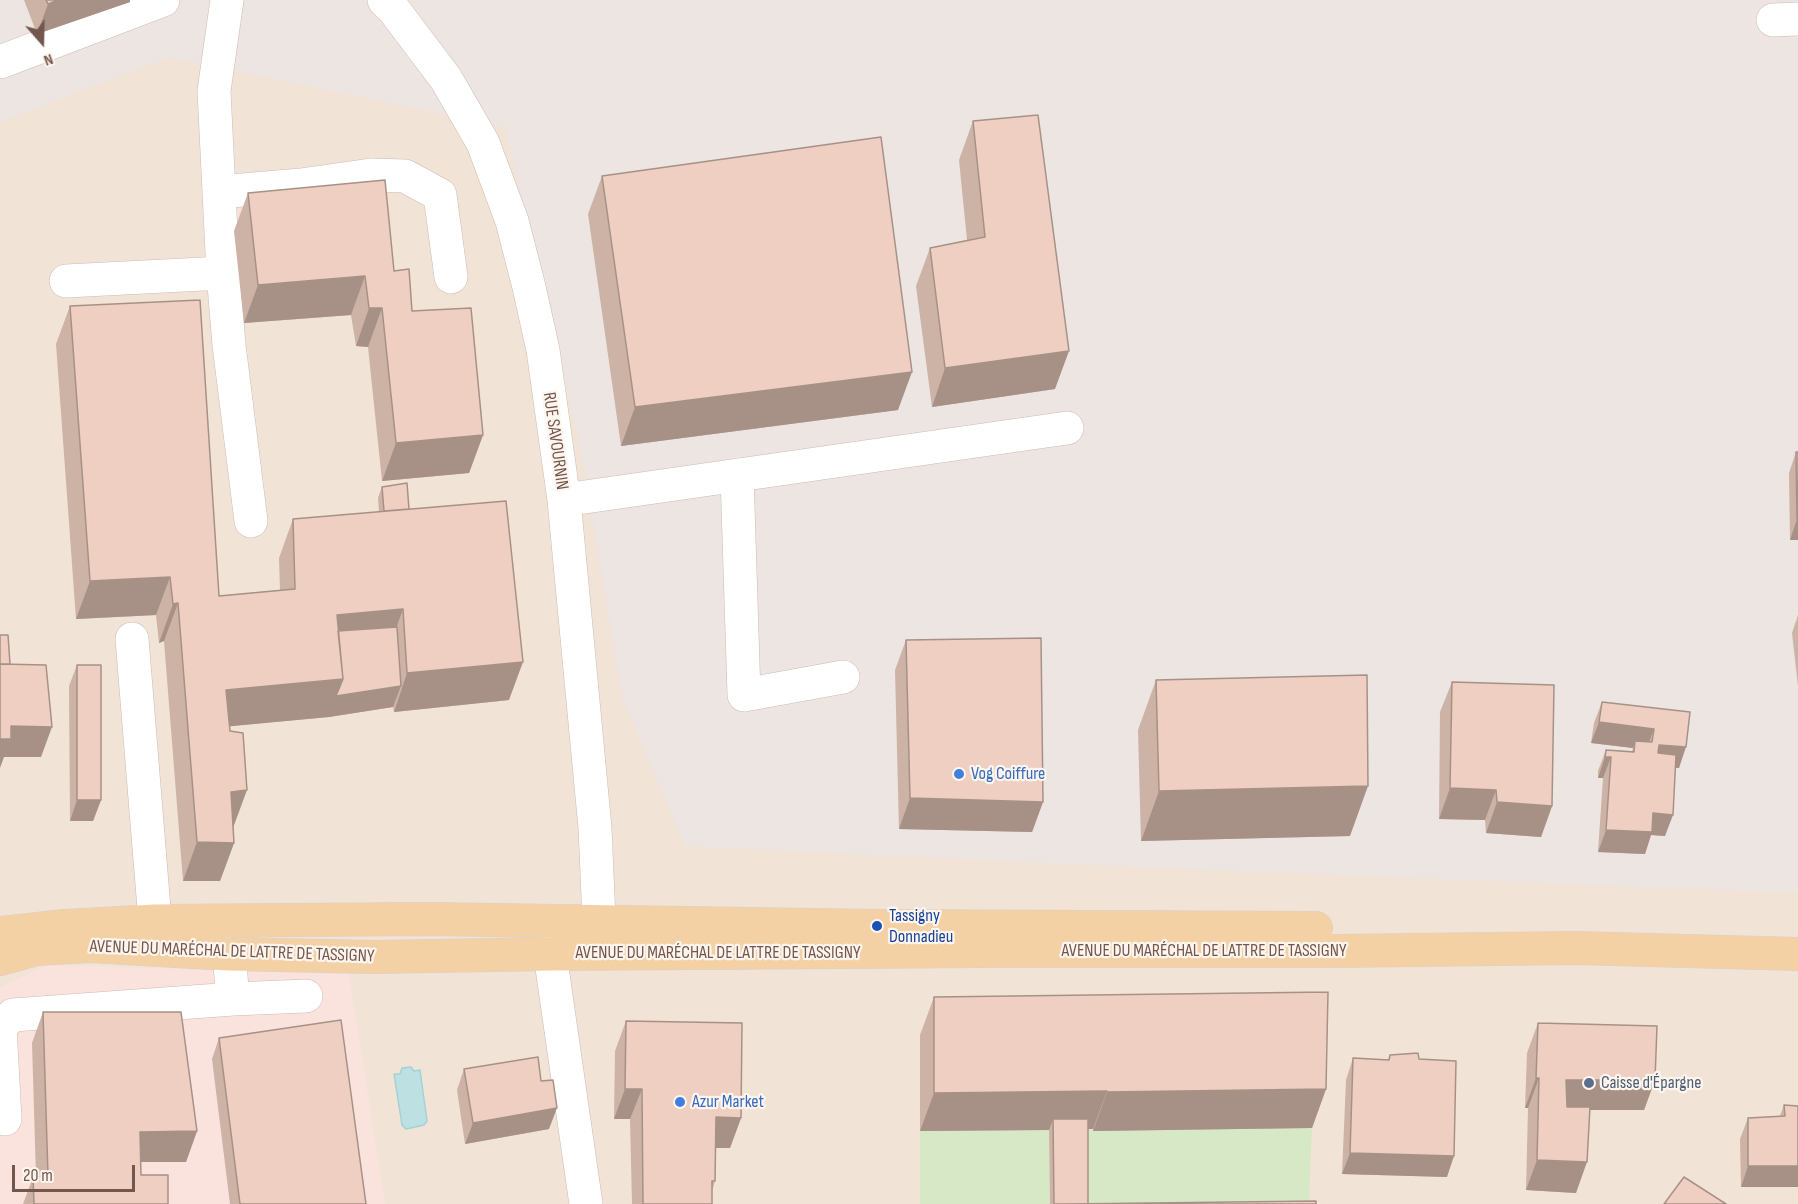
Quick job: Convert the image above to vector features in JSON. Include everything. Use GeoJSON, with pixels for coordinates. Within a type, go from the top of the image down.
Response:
{"type":"FeatureCollection","features":[{"type":"Feature","properties":{"kind":"main road","name":"AVENUE DU MARÉCHAL DE LATTRE DE TASSIGNY"},"geometry":{"type":"LineString","coordinates":[[0,933],[65,926],[155,921],[417,919],[877,926],[1798,931]]}},
{"type":"Feature","properties":{"kind":"main road","name":"AVENUE DU MARÉCHAL DE LATTRE DE TASSIGNY"},"geometry":{"type":"LineString","coordinates":[[0,959],[36,949],[91,946],[229,954],[375,957],[1576,948],[1798,954]]}},
{"type":"Feature","properties":{"kind":"street"},"geometry":{"type":"LineString","coordinates":[[0,62],[163,0]]}},
{"type":"Feature","properties":{"kind":"street"},"geometry":{"type":"LineString","coordinates":[[227,0],[214,91],[229,345],[251,521]]}},
{"type":"Feature","properties":{"kind":"street","name":"RUE SAVOURNIN"},"geometry":{"type":"LineString","coordinates":[[384,0],[394,9],[446,79],[483,143],[512,221],[529,287],[543,350],[564,501],[596,828],[599,920]]}},
{"type":"Feature","properties":{"kind":"street"},"geometry":{"type":"LineString","coordinates":[[219,192],[302,185],[370,175],[405,176],[440,195],[451,277]]}},
{"type":"Feature","properties":{"kind":"street"},"geometry":{"type":"LineString","coordinates":[[66,281],[223,273]]}},
{"type":"Feature","properties":{"kind":"street"},"geometry":{"type":"LineString","coordinates":[[564,501],[1067,428]]}},
{"type":"Feature","properties":{"kind":"street"},"geometry":{"type":"LineString","coordinates":[[737,475],[744,695],[843,677]]}},
{"type":"Feature","properties":{"kind":"street"},"geometry":{"type":"LineString","coordinates":[[132,639],[155,921]]}},
{"type":"Feature","properties":{"kind":"street"},"geometry":{"type":"LineString","coordinates":[[586,1204],[550,954],[599,920]]}},
{"type":"Feature","properties":{"kind":"street"},"geometry":{"type":"LineString","coordinates":[[229,954],[233,999]]}},
{"type":"Feature","properties":{"kind":"street"},"geometry":{"type":"LineString","coordinates":[[5,1119],[0,1027],[13,1015],[306,996]]}},
{"type":"Feature","properties":{"kind":"shaded area"},"geometry":{"type":"Polygon","coordinates":[[[0,0],[1798,0],[1798,1204],[0,1204],[0,0]]]}},
{"type":"Feature","properties":{"kind":"shaded area"},"geometry":{"type":"Polygon","coordinates":[[[0,0],[1798,0],[1798,893],[1112,866],[685,846],[623,699],[582,455],[505,127],[170,57],[0,122],[0,0]]]}},
{"type":"Feature","properties":{"kind":"shaded area"},"geometry":{"type":"Polygon","coordinates":[[[48,965],[349,974],[385,1204],[0,1204],[0,987],[48,965]]]}},
{"type":"Feature","properties":{"kind":"green space"},"geometry":{"type":"Polygon","coordinates":[[[1312,1128],[1309,1204],[1084,1204],[1084,1130],[1312,1128]]]}},
{"type":"Feature","properties":{"kind":"green space"},"geometry":{"type":"Polygon","coordinates":[[[1049,1130],[1050,1204],[920,1204],[920,1131],[1049,1130]]]}},
{"type":"Feature","properties":{"kind":"water"},"geometry":{"type":"Polygon","coordinates":[[[411,1067],[414,1071],[420,1070],[427,1121],[424,1125],[406,1129],[402,1125],[394,1074],[400,1074],[402,1068],[411,1067]]]}},
{"type":"Feature","properties":{"kind":"building"},"geometry":{"type":"Polygon","coordinates":[[[46,0],[58,0],[48,4],[46,0]]]}},
{"type":"Feature","properties":{"kind":"building"},"geometry":{"type":"Polygon","coordinates":[[[1038,115],[1069,351],[945,368],[930,248],[985,237],[973,121],[1038,115]]]}},
{"type":"Feature","properties":{"kind":"building"},"geometry":{"type":"Polygon","coordinates":[[[881,137],[912,372],[635,407],[602,176],[881,137]]]}},
{"type":"Feature","properties":{"kind":"building"},"geometry":{"type":"Polygon","coordinates":[[[385,180],[394,271],[409,269],[412,311],[471,308],[483,435],[396,443],[382,308],[369,308],[365,276],[258,285],[248,193],[385,180]]]}},
{"type":"Feature","properties":{"kind":"building"},"geometry":{"type":"Polygon","coordinates":[[[200,300],[219,596],[295,589],[293,519],[506,501],[523,662],[407,673],[403,609],[337,615],[343,679],[226,690],[230,731],[243,733],[247,790],[231,792],[234,843],[197,842],[178,603],[173,604],[170,577],[90,581],[70,306],[200,300]]]}},
{"type":"Feature","properties":{"kind":"building"},"geometry":{"type":"Polygon","coordinates":[[[1796,452],[1798,452],[1798,519],[1797,519],[1796,452]]]}},
{"type":"Feature","properties":{"kind":"building"},"geometry":{"type":"Polygon","coordinates":[[[407,483],[409,509],[384,511],[382,487],[407,483]]]}},
{"type":"Feature","properties":{"kind":"building"},"geometry":{"type":"Polygon","coordinates":[[[397,627],[401,686],[336,696],[343,679],[338,631],[397,627]]]}},
{"type":"Feature","properties":{"kind":"building"},"geometry":{"type":"Polygon","coordinates":[[[0,635],[8,635],[10,664],[0,664],[0,635]]]}},
{"type":"Feature","properties":{"kind":"building"},"geometry":{"type":"Polygon","coordinates":[[[1041,638],[1043,802],[910,798],[906,640],[1041,638]]]}},
{"type":"Feature","properties":{"kind":"building"},"geometry":{"type":"Polygon","coordinates":[[[0,664],[46,665],[52,727],[11,726],[11,739],[0,739],[0,664]]]}},
{"type":"Feature","properties":{"kind":"building"},"geometry":{"type":"Polygon","coordinates":[[[77,665],[101,665],[101,800],[77,800],[77,665]]]}},
{"type":"Feature","properties":{"kind":"building"},"geometry":{"type":"Polygon","coordinates":[[[1367,675],[1368,786],[1159,791],[1156,680],[1367,675]]]}},
{"type":"Feature","properties":{"kind":"building"},"geometry":{"type":"Polygon","coordinates":[[[1452,682],[1554,685],[1552,806],[1497,802],[1496,790],[1450,788],[1452,682]]]}},
{"type":"Feature","properties":{"kind":"building"},"geometry":{"type":"Polygon","coordinates":[[[1602,702],[1690,712],[1686,747],[1659,745],[1658,753],[1676,755],[1673,815],[1653,813],[1652,832],[1606,830],[1611,757],[1605,757],[1606,750],[1634,752],[1635,741],[1652,742],[1654,729],[1599,722],[1602,702]]]}},
{"type":"Feature","properties":{"kind":"building"},"geometry":{"type":"Polygon","coordinates":[[[1328,992],[1326,1089],[934,1093],[934,997],[1328,992]]]}},
{"type":"Feature","properties":{"kind":"building"},"geometry":{"type":"Polygon","coordinates":[[[43,1012],[181,1012],[197,1131],[140,1132],[141,1175],[168,1175],[168,1204],[34,1204],[33,1177],[48,1176],[43,1012]]]}},
{"type":"Feature","properties":{"kind":"building"},"geometry":{"type":"Polygon","coordinates":[[[341,1020],[366,1204],[240,1204],[219,1038],[341,1020]]]}},
{"type":"Feature","properties":{"kind":"building"},"geometry":{"type":"Polygon","coordinates":[[[626,1021],[742,1023],[741,1118],[716,1117],[715,1181],[712,1181],[712,1204],[643,1204],[642,1089],[625,1089],[626,1021]]]}},
{"type":"Feature","properties":{"kind":"building"},"geometry":{"type":"Polygon","coordinates":[[[1538,1023],[1657,1026],[1655,1080],[1566,1080],[1567,1107],[1590,1107],[1587,1162],[1537,1160],[1538,1023]]]}},
{"type":"Feature","properties":{"kind":"building"},"geometry":{"type":"Polygon","coordinates":[[[1418,1053],[1419,1059],[1456,1061],[1454,1156],[1350,1153],[1353,1058],[1389,1060],[1390,1055],[1418,1053]]]}},
{"type":"Feature","properties":{"kind":"building"},"geometry":{"type":"Polygon","coordinates":[[[538,1057],[541,1081],[553,1080],[557,1108],[473,1123],[464,1069],[538,1057]]]}},
{"type":"Feature","properties":{"kind":"building"},"geometry":{"type":"Polygon","coordinates":[[[1784,1105],[1798,1106],[1798,1166],[1748,1166],[1748,1118],[1785,1116],[1784,1105]]]}},
{"type":"Feature","properties":{"kind":"building"},"geometry":{"type":"Polygon","coordinates":[[[1053,1119],[1088,1119],[1088,1204],[1054,1204],[1053,1119]]]}},
{"type":"Feature","properties":{"kind":"building"},"geometry":{"type":"Polygon","coordinates":[[[1684,1177],[1726,1204],[1664,1204],[1684,1177]]]}},
{"type":"Feature","properties":{"kind":"building"},"geometry":{"type":"Polygon","coordinates":[[[1316,1201],[1316,1204],[1066,1204],[1316,1201]]]}},
{"type":"Feature","properties":{"kind":"place","name":"Vog Coiffure"},"geometry":{"type":"Point","coordinates":[959,774]}},
{"type":"Feature","properties":{"kind":"place","name":"Tassigny Donnadieu"},"geometry":{"type":"Point","coordinates":[877,926]}},
{"type":"Feature","properties":{"kind":"place","name":"Caisse d'Épargne"},"geometry":{"type":"Point","coordinates":[1589,1083]}},
{"type":"Feature","properties":{"kind":"place","name":"Azur Market"},"geometry":{"type":"Point","coordinates":[680,1102]}}]}
